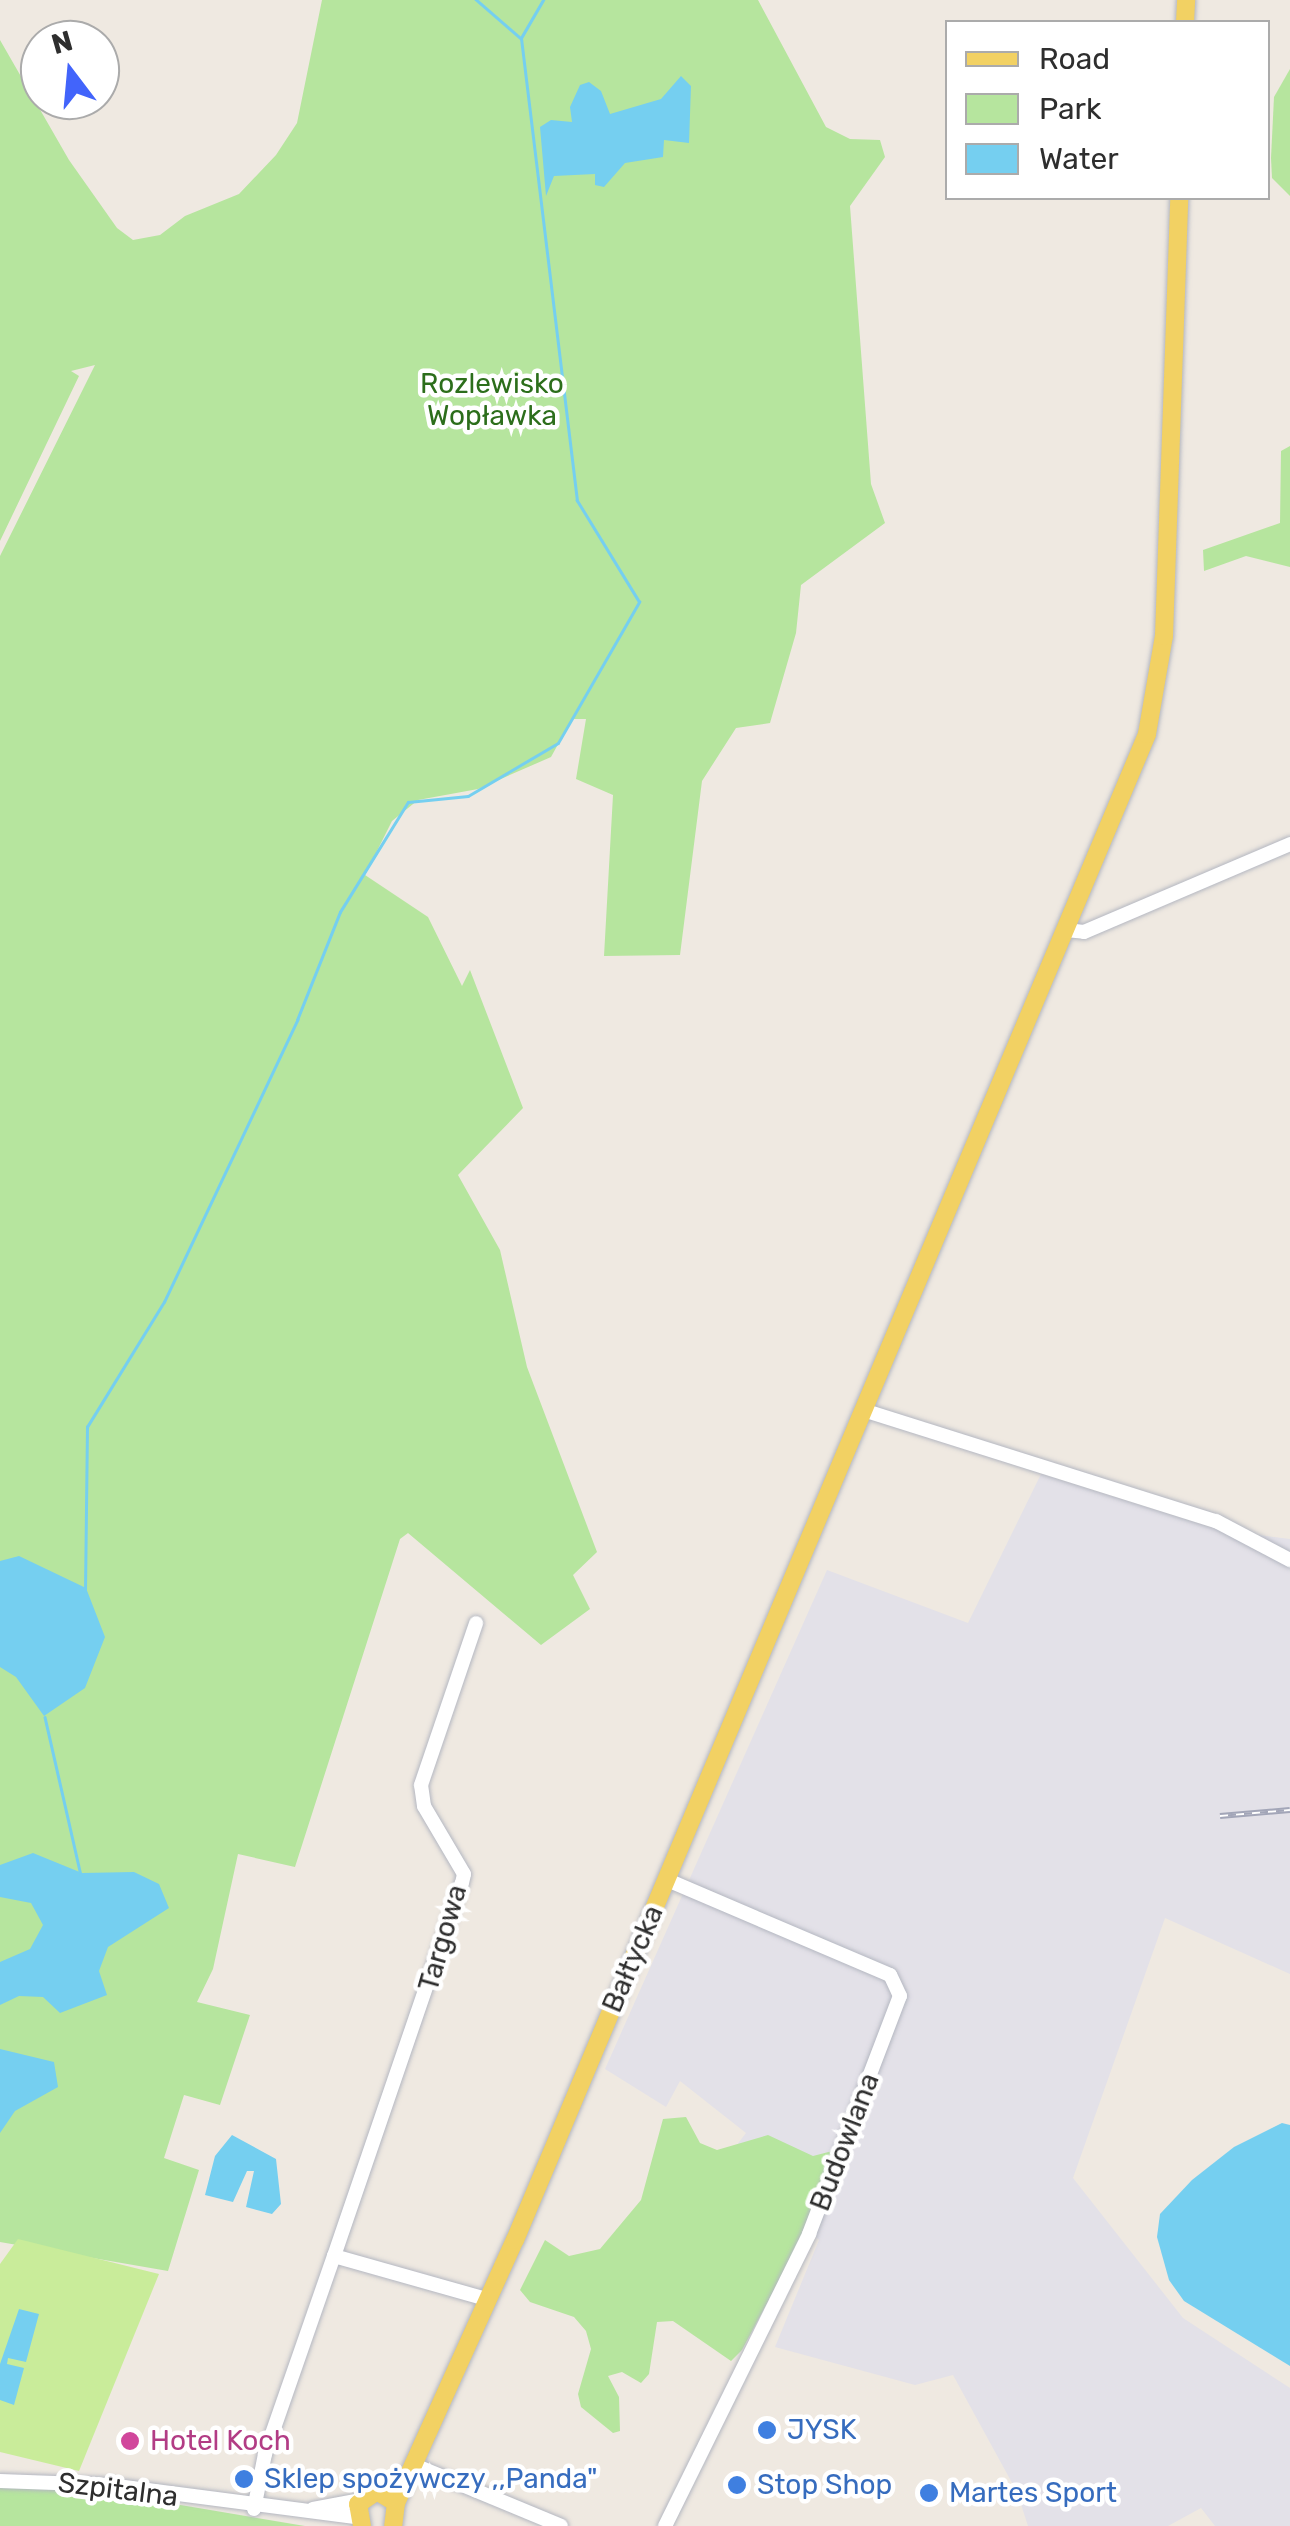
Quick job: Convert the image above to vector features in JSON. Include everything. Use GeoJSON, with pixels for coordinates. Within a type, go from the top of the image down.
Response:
{"type":"FeatureCollection","features":[{"type":"Feature","properties":{"kind":"main road","name":"Bałtycka"},"geometry":{"type":"LineString","coordinates":[[393,2526],[390,2498],[412,2467],[489,2300],[1140,752],[1158,687],[1179,200]]}},
{"type":"Feature","properties":{"kind":"main road"},"geometry":{"type":"LineString","coordinates":[[360,2514],[390,2498]]}},
{"type":"Feature","properties":{"kind":"street"},"geometry":{"type":"LineString","coordinates":[[1066,930],[1084,932],[1290,844]]}},
{"type":"Feature","properties":{"kind":"street"},"geometry":{"type":"LineString","coordinates":[[863,1410],[1216,1522],[1290,1560]]}},
{"type":"Feature","properties":{"kind":"street","name":"Targowa"},"geometry":{"type":"LineString","coordinates":[[254,2509],[265,2454],[462,1883],[464,1874],[424,1806],[421,1785],[476,1623]]}},
{"type":"Feature","properties":{"kind":"street","name":"Budowlana"},"geometry":{"type":"LineString","coordinates":[[665,2526],[809,2234],[900,1996],[890,1975],[667,1880]]}},
{"type":"Feature","properties":{"kind":"street"},"geometry":{"type":"LineString","coordinates":[[334,2256],[489,2300]]}},
{"type":"Feature","properties":{"kind":"street"},"geometry":{"type":"LineString","coordinates":[[412,2467],[561,2526]]}},
{"type":"Feature","properties":{"kind":"street","name":"Szpitalna"},"geometry":{"type":"LineString","coordinates":[[0,2481],[109,2486],[294,2513],[360,2514]]}},
{"type":"Feature","properties":{"kind":"shaded area"},"geometry":{"type":"Polygon","coordinates":[[[1041,1474],[1219,1530],[1290,1539],[1290,1974],[1165,1918],[1073,2178],[1183,2318],[1290,2388],[1290,2526],[1215,2526],[1201,2508],[1168,2526],[1028,2526],[1017,2492],[953,2375],[915,2385],[775,2347],[819,2240],[730,2154],[746,2133],[680,2081],[666,2107],[605,2069],[827,1570],[968,1623],[1041,1474]]]}},
{"type":"Feature","properties":{"kind":"green space","name":"Rozlewisko Wopławka"},"geometry":{"type":"Polygon","coordinates":[[[322,0],[758,0],[826,127],[850,139],[880,140],[885,157],[850,206],[871,484],[885,523],[801,585],[796,633],[770,723],[736,728],[702,781],[680,955],[604,956],[613,795],[576,779],[586,719],[572,719],[551,757],[478,789],[418,800],[392,821],[365,875],[428,917],[462,986],[470,970],[523,1108],[458,1175],[500,1250],[527,1367],[597,1552],[573,1575],[590,1609],[541,1645],[408,1533],[400,1539],[295,1867],[238,1854],[213,1969],[197,2002],[250,2015],[220,2105],[184,2095],[164,2158],[199,2170],[168,2271],[0,2242],[0,556],[95,365],[71,371],[79,376],[0,541],[0,40],[20,75],[20,120],[46,120],[117,228],[133,240],[160,235],[185,216],[239,194],[276,155],[297,123],[322,0]]]}},
{"type":"Feature","properties":{"kind":"green space"},"geometry":{"type":"Polygon","coordinates":[[[1290,69],[1290,196],[1272,178],[1271,158],[1274,97],[1290,69]]]}},
{"type":"Feature","properties":{"kind":"green space"},"geometry":{"type":"Polygon","coordinates":[[[1290,446],[1290,567],[1246,556],[1204,571],[1203,550],[1280,523],[1281,451],[1290,446]]]}},
{"type":"Feature","properties":{"kind":"green space"},"geometry":{"type":"Polygon","coordinates":[[[686,2117],[700,2143],[717,2150],[768,2135],[813,2156],[840,2149],[809,2224],[742,2350],[731,2361],[673,2321],[657,2322],[649,2374],[641,2383],[622,2372],[608,2376],[619,2397],[620,2431],[613,2433],[581,2407],[578,2394],[591,2349],[586,2331],[574,2317],[530,2302],[520,2290],[545,2240],[569,2256],[600,2249],[641,2200],[663,2119],[686,2117]]]}},
{"type":"Feature","properties":{"kind":"green space"},"geometry":{"type":"Polygon","coordinates":[[[18,2239],[159,2274],[79,2471],[0,2452],[0,2264],[18,2239]]]}},
{"type":"Feature","properties":{"kind":"green space"},"geometry":{"type":"Polygon","coordinates":[[[0,2482],[98,2491],[305,2526],[0,2526],[0,2482]]]}},
{"type":"Feature","properties":{"kind":"water"},"geometry":{"type":"Polygon","coordinates":[[[681,76],[691,86],[689,143],[664,140],[663,157],[625,163],[604,187],[595,185],[595,174],[554,176],[546,196],[540,127],[551,120],[572,122],[570,107],[580,85],[589,82],[601,91],[610,114],[661,99],[681,76]]]}},
{"type":"Feature","properties":{"kind":"water"},"geometry":{"type":"Polygon","coordinates":[[[19,1556],[86,1588],[105,1637],[85,1688],[44,1716],[16,1677],[0,1667],[0,1561],[19,1556]]]}},
{"type":"Feature","properties":{"kind":"water"},"geometry":{"type":"Polygon","coordinates":[[[33,1853],[82,1873],[134,1872],[159,1884],[169,1908],[108,1947],[99,1971],[107,1995],[60,2013],[43,1997],[19,1996],[0,2005],[0,1962],[30,1949],[43,1925],[31,1903],[0,1897],[0,1865],[33,1853]]]}},
{"type":"Feature","properties":{"kind":"water"},"geometry":{"type":"Polygon","coordinates":[[[0,2049],[54,2062],[58,2087],[15,2111],[0,2133],[0,2049]]]}},
{"type":"Feature","properties":{"kind":"water"},"geometry":{"type":"Polygon","coordinates":[[[1282,2123],[1290,2125],[1290,2366],[1184,2301],[1169,2280],[1157,2237],[1160,2214],[1192,2180],[1234,2147],[1282,2123]]]}},
{"type":"Feature","properties":{"kind":"water"},"geometry":{"type":"Polygon","coordinates":[[[232,2135],[276,2159],[281,2204],[272,2214],[246,2207],[254,2171],[247,2171],[233,2202],[205,2195],[215,2156],[232,2135]]]}},
{"type":"Feature","properties":{"kind":"water"},"geometry":{"type":"Polygon","coordinates":[[[19,2309],[39,2314],[26,2362],[8,2358],[7,2364],[24,2368],[14,2405],[0,2400],[0,2364],[19,2309]]]}},
{"type":"Feature","properties":{"kind":"waterway"},"geometry":{"type":"LineString","coordinates":[[85,1591],[87,1427],[164,1302],[297,1020],[340,912],[408,802],[468,796],[558,743],[639,602],[577,501],[521,39],[476,0]]}},
{"type":"Feature","properties":{"kind":"waterway"},"geometry":{"type":"LineString","coordinates":[[521,38],[543,0]]}},
{"type":"Feature","properties":{"kind":"waterway"},"geometry":{"type":"LineString","coordinates":[[45,1717],[81,1875]]}},
{"type":"Feature","properties":{"kind":"railway"},"geometry":{"type":"LineString","coordinates":[[1220,1816],[1290,1810]]}},
{"type":"Feature","properties":{"kind":"place","name":"JYSK"},"geometry":{"type":"Point","coordinates":[767,2430]}},
{"type":"Feature","properties":{"kind":"place","name":"Hotel Koch"},"geometry":{"type":"Point","coordinates":[130,2441]}},
{"type":"Feature","properties":{"kind":"place","name":"Sklep spożywczy ,,Panda\""},"geometry":{"type":"Point","coordinates":[244,2479]}},
{"type":"Feature","properties":{"kind":"place","name":"Stop Shop"},"geometry":{"type":"Point","coordinates":[737,2485]}},
{"type":"Feature","properties":{"kind":"place","name":"Martes Sport"},"geometry":{"type":"Point","coordinates":[929,2493]}}]}
